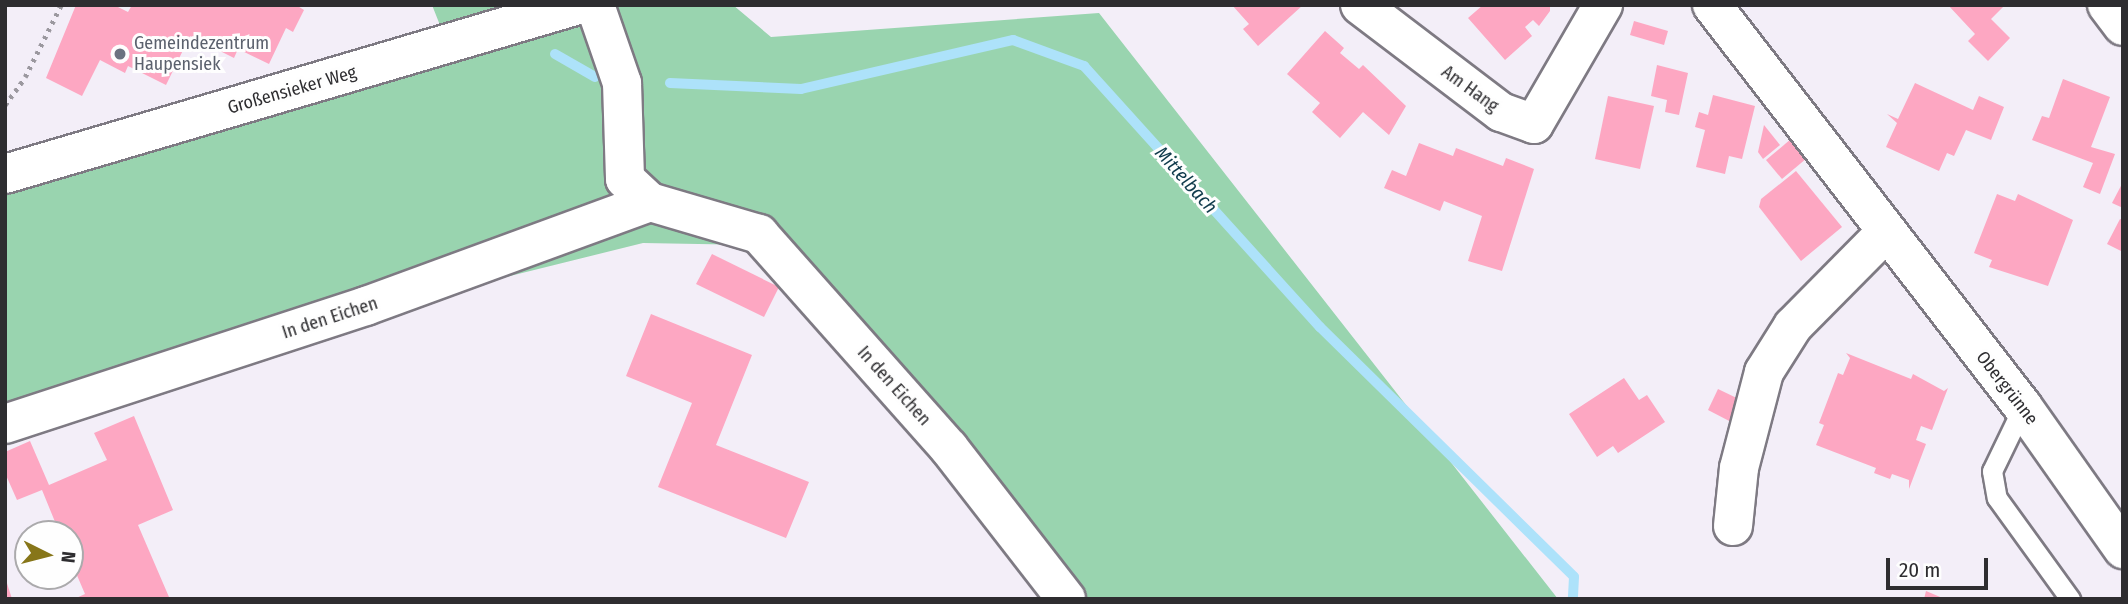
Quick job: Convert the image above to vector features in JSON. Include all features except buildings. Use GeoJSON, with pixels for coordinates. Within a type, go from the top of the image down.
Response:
{"type":"FeatureCollection","features":[{"type":"Feature","properties":{"kind":"street","name":"Großensieker Weg"},"geometry":{"type":"LineString","coordinates":[[5,174],[578,5]]}},
{"type":"Feature","properties":{"kind":"street","name":"In den Eichen"},"geometry":{"type":"LineString","coordinates":[[595,5],[622,83],[625,179],[650,202],[759,234],[949,448],[1066,599]]}},
{"type":"Feature","properties":{"kind":"street","name":"Am Hang"},"geometry":{"type":"LineString","coordinates":[[1367,8],[1501,112],[1534,124],[1603,5]]}},
{"type":"Feature","properties":{"kind":"street","name":"Obergrünne"},"geometry":{"type":"LineString","coordinates":[[1712,5],[1885,233],[2023,407],[2123,549]]}},
{"type":"Feature","properties":{"kind":"street"},"geometry":{"type":"LineString","coordinates":[[2107,5],[2123,26]]}},
{"type":"Feature","properties":{"kind":"street","name":"In den Eichen"},"geometry":{"type":"LineString","coordinates":[[5,424],[366,306],[650,202]]}},
{"type":"Feature","properties":{"kind":"street"},"geometry":{"type":"LineString","coordinates":[[1733,526],[1739,468],[1764,372],[1793,326],[1885,233]]}},
{"type":"Feature","properties":{"kind":"lane"},"geometry":{"type":"LineString","coordinates":[[2023,407],[1992,471],[1997,498],[2070,599]]}},
{"type":"Feature","properties":{"kind":"path"},"geometry":{"type":"LineString","coordinates":[[5,104],[25,77],[61,5]]}},
{"type":"Feature","properties":{"kind":"green space"},"geometry":{"type":"Polygon","coordinates":[[[432,5],[733,5],[771,37],[1099,13],[1558,599],[1053,599],[754,245],[643,243],[369,311],[5,444],[5,186],[451,53],[432,5]]]}},
{"type":"Feature","properties":{"kind":"waterway","name":"Mittelbach"},"geometry":{"type":"LineString","coordinates":[[670,83],[801,89],[1013,40],[1084,66],[1320,327],[1574,577],[1573,599]]}},
{"type":"Feature","properties":{"kind":"waterway","name":"Mittelbach"},"geometry":{"type":"LineString","coordinates":[[555,54],[595,77]]}},
{"type":"Feature","properties":{"kind":"place","name":"Gemeindezentrum Haupensiek"},"geometry":{"type":"Point","coordinates":[120,54]}}]}
